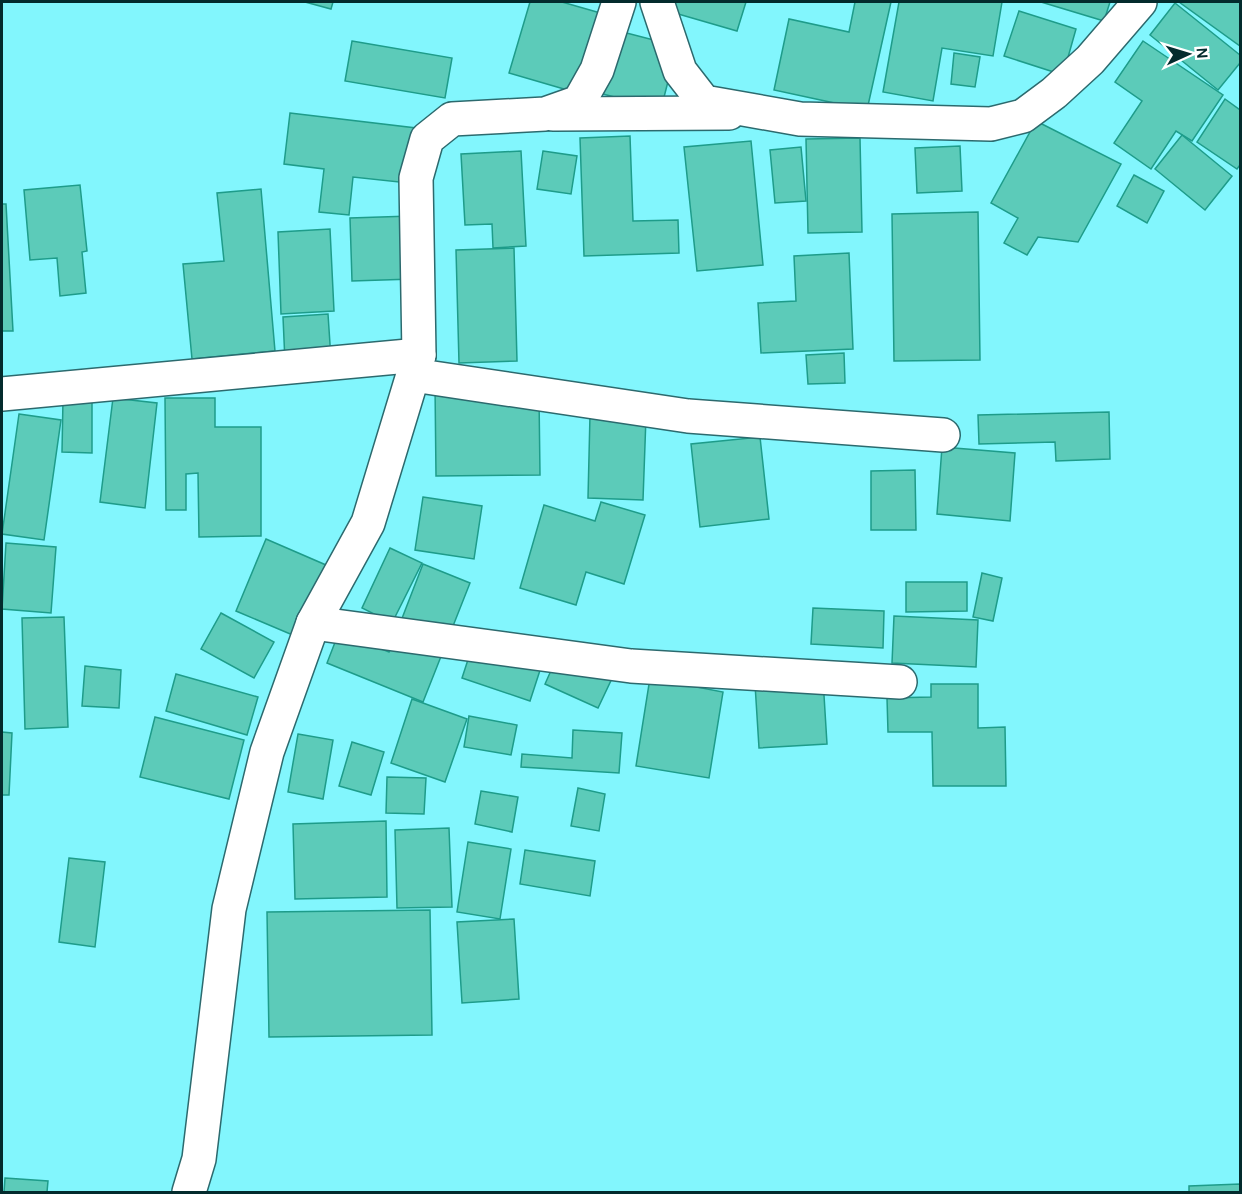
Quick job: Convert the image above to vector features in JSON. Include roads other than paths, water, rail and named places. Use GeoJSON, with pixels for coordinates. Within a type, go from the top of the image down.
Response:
{"type":"FeatureCollection","features":[{"type":"Feature","properties":{"kind":"street"},"geometry":{"type":"LineString","coordinates":[[545,114],[579,102],[597,70],[619,2]]}},
{"type":"Feature","properties":{"kind":"street"},"geometry":{"type":"LineString","coordinates":[[657,2],[680,71],[704,102],[800,119],[939,124],[992,124],[1023,116],[1054,93],[1090,60],[1140,2]]}},
{"type":"Feature","properties":{"kind":"street"},"geometry":{"type":"LineString","coordinates":[[189,1192],[199,1159],[229,909],[267,752],[313,623],[368,524],[416,365],[416,178],[427,139],[452,119],[545,114],[753,112]]}},
{"type":"Feature","properties":{"kind":"street"},"geometry":{"type":"LineString","coordinates":[[2,394],[416,365],[688,416],[944,435]]}},
{"type":"Feature","properties":{"kind":"street"},"geometry":{"type":"LineString","coordinates":[[313,623],[631,666],[900,682]]}}]}
